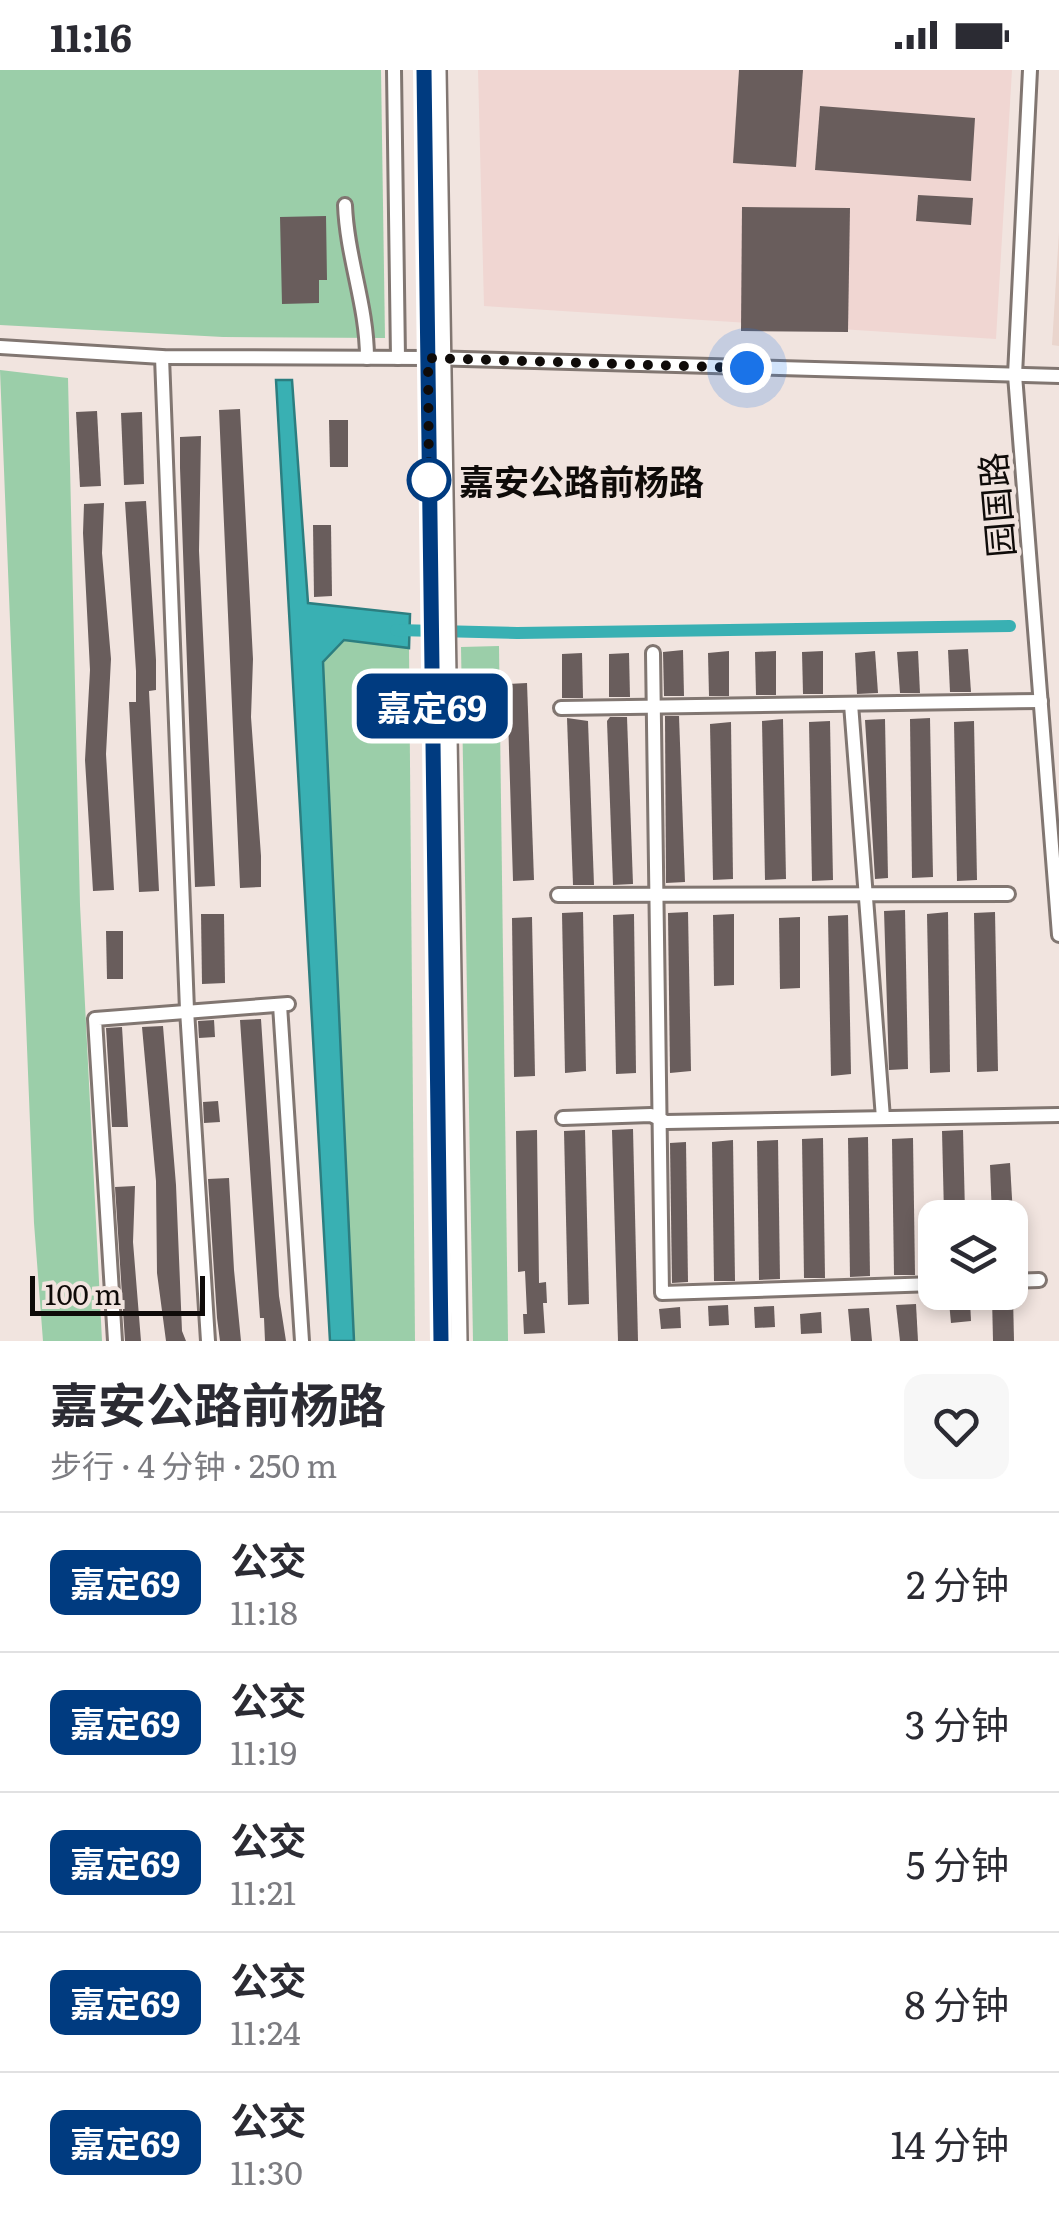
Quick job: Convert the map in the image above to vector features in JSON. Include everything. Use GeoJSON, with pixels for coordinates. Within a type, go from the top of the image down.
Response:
{"type":"FeatureCollection","features":[{"type":"Feature","properties":{"kind":"main road"},"geometry":{"type":"LineString","coordinates":[[424,70],[459,1341]]}},
{"type":"Feature","properties":{"kind":"main road"},"geometry":{"type":"LineString","coordinates":[[434,359],[438,70]]}},
{"type":"Feature","properties":{"kind":"main road"},"geometry":{"type":"LineString","coordinates":[[439,654],[441,1341]]}},
{"type":"Feature","properties":{"kind":"street"},"geometry":{"type":"LineString","coordinates":[[394,70],[398,358]]}},
{"type":"Feature","properties":{"kind":"street","name":"园国路"},"geometry":{"type":"LineString","coordinates":[[1030,70],[1015,375],[1059,936]]}},
{"type":"Feature","properties":{"kind":"street"},"geometry":{"type":"LineString","coordinates":[[345,205],[346,245],[367,314],[367,358]]}},
{"type":"Feature","properties":{"kind":"street"},"geometry":{"type":"LineString","coordinates":[[0,347],[162,358],[398,358],[1059,376]]}},
{"type":"Feature","properties":{"kind":"street"},"geometry":{"type":"LineString","coordinates":[[162,358],[188,1010],[208,1341]]}},
{"type":"Feature","properties":{"kind":"street"},"geometry":{"type":"LineString","coordinates":[[653,653],[662,1292],[918,1284]]}},
{"type":"Feature","properties":{"kind":"street"},"geometry":{"type":"LineString","coordinates":[[560,708],[1040,701]]}},
{"type":"Feature","properties":{"kind":"street"},"geometry":{"type":"LineString","coordinates":[[851,704],[884,1118]]}},
{"type":"Feature","properties":{"kind":"street"},"geometry":{"type":"LineString","coordinates":[[558,895],[1008,894]]}},
{"type":"Feature","properties":{"kind":"street"},"geometry":{"type":"LineString","coordinates":[[115,1341],[95,1019],[284,1004],[302,1341]]}},
{"type":"Feature","properties":{"kind":"street"},"geometry":{"type":"LineString","coordinates":[[563,1118],[658,1118],[666,1122],[1059,1115]]}},
{"type":"Feature","properties":{"kind":"street"},"geometry":{"type":"LineString","coordinates":[[1028,1280],[1039,1280]]}},
{"type":"Feature","properties":{"kind":"shaded area"},"geometry":{"type":"Polygon","coordinates":[[[478,70],[1012,70],[996,339],[484,306],[478,70]]]}},
{"type":"Feature","properties":{"kind":"shaded area"},"geometry":{"type":"Polygon","coordinates":[[[1059,232],[1059,346],[1052,345],[1059,232]]]}},
{"type":"Feature","properties":{"kind":"green space"},"geometry":{"type":"Polygon","coordinates":[[[0,70],[381,70],[385,338],[223,337],[0,325],[0,70]]]}},
{"type":"Feature","properties":{"kind":"green space"},"geometry":{"type":"Polygon","coordinates":[[[0,370],[68,378],[80,905],[102,1341],[43,1341],[34,1223],[0,370]]]}},
{"type":"Feature","properties":{"kind":"green space"},"geometry":{"type":"Polygon","coordinates":[[[344,640],[409,648],[415,1341],[354,1341],[323,662],[344,640]]]}},
{"type":"Feature","properties":{"kind":"green space"},"geometry":{"type":"Polygon","coordinates":[[[499,646],[508,1341],[473,1341],[461,647],[499,646]]]}},
{"type":"Feature","properties":{"kind":"water"},"geometry":{"type":"Polygon","coordinates":[[[276,380],[292,380],[308,603],[410,614],[409,648],[344,640],[323,662],[354,1341],[330,1341],[276,380]]]}},
{"type":"Feature","properties":{"kind":"building"},"geometry":{"type":"Polygon","coordinates":[[[739,70],[803,70],[796,167],[733,163],[739,70]]]}},
{"type":"Feature","properties":{"kind":"building"},"geometry":{"type":"Polygon","coordinates":[[[820,106],[975,118],[971,181],[815,170],[820,106]]]}},
{"type":"Feature","properties":{"kind":"building"},"geometry":{"type":"Polygon","coordinates":[[[918,195],[973,198],[971,225],[916,221],[918,195]]]}},
{"type":"Feature","properties":{"kind":"building"},"geometry":{"type":"Polygon","coordinates":[[[742,207],[850,208],[848,332],[741,331],[742,207]]]}},
{"type":"Feature","properties":{"kind":"building"},"geometry":{"type":"Polygon","coordinates":[[[326,216],[327,280],[319,280],[319,303],[282,304],[280,217],[326,216]]]}},
{"type":"Feature","properties":{"kind":"building"},"geometry":{"type":"Polygon","coordinates":[[[240,409],[261,887],[240,888],[219,410],[240,409]]]}},
{"type":"Feature","properties":{"kind":"building"},"geometry":{"type":"Polygon","coordinates":[[[97,411],[101,486],[80,487],[76,412],[97,411]]]}},
{"type":"Feature","properties":{"kind":"building"},"geometry":{"type":"Polygon","coordinates":[[[142,412],[144,484],[124,485],[121,413],[142,412]]]}},
{"type":"Feature","properties":{"kind":"building"},"geometry":{"type":"Polygon","coordinates":[[[329,420],[348,420],[348,467],[330,467],[329,420]]]}},
{"type":"Feature","properties":{"kind":"building"},"geometry":{"type":"Polygon","coordinates":[[[201,436],[199,551],[215,886],[195,887],[180,437],[201,436]]]}},
{"type":"Feature","properties":{"kind":"building"},"geometry":{"type":"Polygon","coordinates":[[[146,501],[156,660],[156,690],[149,691],[159,891],[139,892],[129,702],[136,702],[136,671],[125,502],[146,501]]]}},
{"type":"Feature","properties":{"kind":"building"},"geometry":{"type":"Polygon","coordinates":[[[104,503],[102,553],[111,659],[106,754],[114,890],[93,891],[85,760],[90,670],[83,533],[84,504],[104,503]]]}},
{"type":"Feature","properties":{"kind":"building"},"geometry":{"type":"Polygon","coordinates":[[[313,525],[331,525],[332,596],[314,597],[313,525]]]}},
{"type":"Feature","properties":{"kind":"building"},"geometry":{"type":"Polygon","coordinates":[[[968,649],[971,692],[950,692],[948,650],[968,649]]]}},
{"type":"Feature","properties":{"kind":"building"},"geometry":{"type":"Polygon","coordinates":[[[683,650],[684,696],[664,696],[663,652],[683,650]]]}},
{"type":"Feature","properties":{"kind":"building"},"geometry":{"type":"Polygon","coordinates":[[[729,651],[729,696],[709,696],[708,653],[729,651]]]}},
{"type":"Feature","properties":{"kind":"building"},"geometry":{"type":"Polygon","coordinates":[[[776,651],[776,695],[756,695],[755,652],[776,651]]]}},
{"type":"Feature","properties":{"kind":"building"},"geometry":{"type":"Polygon","coordinates":[[[823,651],[823,694],[803,694],[802,652],[823,651]]]}},
{"type":"Feature","properties":{"kind":"building"},"geometry":{"type":"Polygon","coordinates":[[[875,651],[878,693],[857,694],[855,653],[875,651]]]}},
{"type":"Feature","properties":{"kind":"building"},"geometry":{"type":"Polygon","coordinates":[[[918,651],[920,693],[900,693],[897,652],[918,651]]]}},
{"type":"Feature","properties":{"kind":"building"},"geometry":{"type":"Polygon","coordinates":[[[582,653],[583,698],[562,698],[562,654],[582,653]]]}},
{"type":"Feature","properties":{"kind":"building"},"geometry":{"type":"Polygon","coordinates":[[[629,653],[630,697],[609,697],[609,654],[629,653]]]}},
{"type":"Feature","properties":{"kind":"building"},"geometry":{"type":"Polygon","coordinates":[[[527,683],[534,880],[513,881],[507,684],[527,683]]]}},
{"type":"Feature","properties":{"kind":"building"},"geometry":{"type":"Polygon","coordinates":[[[665,716],[679,716],[685,882],[666,883],[665,716]]]}},
{"type":"Feature","properties":{"kind":"building"},"geometry":{"type":"Polygon","coordinates":[[[610,717],[627,717],[633,884],[613,885],[607,721],[610,717]]]}},
{"type":"Feature","properties":{"kind":"building"},"geometry":{"type":"Polygon","coordinates":[[[567,718],[588,721],[594,885],[573,885],[567,718]]]}},
{"type":"Feature","properties":{"kind":"building"},"geometry":{"type":"Polygon","coordinates":[[[930,718],[933,877],[912,878],[910,719],[930,718]]]}},
{"type":"Feature","properties":{"kind":"building"},"geometry":{"type":"Polygon","coordinates":[[[783,719],[786,879],[765,880],[762,721],[783,719]]]}},
{"type":"Feature","properties":{"kind":"building"},"geometry":{"type":"Polygon","coordinates":[[[885,719],[888,878],[875,879],[865,720],[885,719]]]}},
{"type":"Feature","properties":{"kind":"building"},"geometry":{"type":"Polygon","coordinates":[[[830,721],[833,880],[812,881],[809,722],[830,721]]]}},
{"type":"Feature","properties":{"kind":"building"},"geometry":{"type":"Polygon","coordinates":[[[974,721],[977,880],[957,881],[954,722],[974,721]]]}},
{"type":"Feature","properties":{"kind":"building"},"geometry":{"type":"Polygon","coordinates":[[[731,722],[733,879],[713,880],[710,724],[731,722]]]}},
{"type":"Feature","properties":{"kind":"building"},"geometry":{"type":"Polygon","coordinates":[[[905,910],[908,1069],[889,1070],[884,911],[905,910]]]}},
{"type":"Feature","properties":{"kind":"building"},"geometry":{"type":"Polygon","coordinates":[[[583,912],[586,1071],[565,1073],[562,913],[583,912]]]}},
{"type":"Feature","properties":{"kind":"building"},"geometry":{"type":"Polygon","coordinates":[[[688,912],[691,1071],[670,1073],[668,913],[688,912]]]}},
{"type":"Feature","properties":{"kind":"building"},"geometry":{"type":"Polygon","coordinates":[[[948,912],[950,1072],[930,1073],[927,914],[948,912]]]}},
{"type":"Feature","properties":{"kind":"building"},"geometry":{"type":"Polygon","coordinates":[[[995,912],[998,1071],[977,1072],[974,913],[995,912]]]}},
{"type":"Feature","properties":{"kind":"building"},"geometry":{"type":"Polygon","coordinates":[[[201,914],[224,914],[225,983],[202,984],[201,914]]]}},
{"type":"Feature","properties":{"kind":"building"},"geometry":{"type":"Polygon","coordinates":[[[634,914],[636,1073],[616,1074],[613,915],[634,914]]]}},
{"type":"Feature","properties":{"kind":"building"},"geometry":{"type":"Polygon","coordinates":[[[734,914],[734,985],[714,986],[713,915],[734,914]]]}},
{"type":"Feature","properties":{"kind":"building"},"geometry":{"type":"Polygon","coordinates":[[[848,915],[851,1074],[831,1076],[828,916],[848,915]]]}},
{"type":"Feature","properties":{"kind":"building"},"geometry":{"type":"Polygon","coordinates":[[[532,917],[535,1076],[514,1077],[512,918],[532,917]]]}},
{"type":"Feature","properties":{"kind":"building"},"geometry":{"type":"Polygon","coordinates":[[[800,917],[800,988],[780,989],[779,918],[800,917]]]}},
{"type":"Feature","properties":{"kind":"building"},"geometry":{"type":"Polygon","coordinates":[[[106,931],[123,931],[123,979],[107,979],[106,931]]]}},
{"type":"Feature","properties":{"kind":"building"},"geometry":{"type":"Polygon","coordinates":[[[261,1019],[279,1296],[286,1341],[265,1341],[264,1318],[260,1318],[240,1020],[261,1019]]]}},
{"type":"Feature","properties":{"kind":"building"},"geometry":{"type":"Polygon","coordinates":[[[214,1020],[215,1037],[199,1038],[198,1021],[214,1020]]]}},
{"type":"Feature","properties":{"kind":"building"},"geometry":{"type":"Polygon","coordinates":[[[163,1026],[176,1185],[182,1331],[186,1341],[166,1341],[157,1273],[156,1181],[142,1027],[163,1026]]]}},
{"type":"Feature","properties":{"kind":"building"},"geometry":{"type":"Polygon","coordinates":[[[122,1027],[128,1127],[112,1127],[106,1028],[122,1027]]]}},
{"type":"Feature","properties":{"kind":"building"},"geometry":{"type":"Polygon","coordinates":[[[218,1101],[220,1122],[204,1123],[203,1102],[218,1101]]]}},
{"type":"Feature","properties":{"kind":"building"},"geometry":{"type":"Polygon","coordinates":[[[633,1129],[638,1341],[618,1341],[612,1130],[633,1129]]]}},
{"type":"Feature","properties":{"kind":"building"},"geometry":{"type":"Polygon","coordinates":[[[537,1130],[539,1283],[546,1282],[547,1303],[543,1303],[545,1333],[524,1334],[523,1314],[527,1314],[525,1271],[518,1272],[516,1131],[537,1130]]]}},
{"type":"Feature","properties":{"kind":"building"},"geometry":{"type":"Polygon","coordinates":[[[585,1130],[589,1304],[568,1305],[564,1131],[585,1130]]]}},
{"type":"Feature","properties":{"kind":"building"},"geometry":{"type":"Polygon","coordinates":[[[963,1130],[965,1200],[944,1200],[942,1131],[963,1130]]]}},
{"type":"Feature","properties":{"kind":"building"},"geometry":{"type":"Polygon","coordinates":[[[868,1137],[870,1276],[850,1277],[848,1138],[868,1137]]]}},
{"type":"Feature","properties":{"kind":"building"},"geometry":{"type":"Polygon","coordinates":[[[823,1138],[825,1278],[804,1278],[802,1139],[823,1138]]]}},
{"type":"Feature","properties":{"kind":"building"},"geometry":{"type":"Polygon","coordinates":[[[913,1138],[915,1275],[894,1275],[892,1139],[913,1138]]]}},
{"type":"Feature","properties":{"kind":"building"},"geometry":{"type":"Polygon","coordinates":[[[733,1140],[735,1281],[714,1281],[712,1142],[733,1140]]]}},
{"type":"Feature","properties":{"kind":"building"},"geometry":{"type":"Polygon","coordinates":[[[778,1140],[780,1279],[759,1280],[757,1141],[778,1140]]]}},
{"type":"Feature","properties":{"kind":"building"},"geometry":{"type":"Polygon","coordinates":[[[686,1142],[688,1282],[672,1283],[670,1143],[686,1142]]]}},
{"type":"Feature","properties":{"kind":"building"},"geometry":{"type":"Polygon","coordinates":[[[1010,1163],[1012,1200],[991,1200],[990,1165],[1010,1163]]]}},
{"type":"Feature","properties":{"kind":"building"},"geometry":{"type":"Polygon","coordinates":[[[229,1178],[241,1341],[220,1341],[217,1318],[208,1179],[229,1178]]]}},
{"type":"Feature","properties":{"kind":"building"},"geometry":{"type":"Polygon","coordinates":[[[135,1186],[133,1242],[141,1341],[125,1341],[115,1187],[135,1186]]]}},
{"type":"Feature","properties":{"kind":"building"},"geometry":{"type":"Polygon","coordinates":[[[916,1304],[918,1341],[900,1341],[896,1305],[916,1304]]]}},
{"type":"Feature","properties":{"kind":"building"},"geometry":{"type":"Polygon","coordinates":[[[728,1305],[729,1325],[709,1326],[708,1306],[728,1305]]]}},
{"type":"Feature","properties":{"kind":"building"},"geometry":{"type":"Polygon","coordinates":[[[774,1306],[775,1327],[755,1328],[754,1307],[774,1306]]]}},
{"type":"Feature","properties":{"kind":"building"},"geometry":{"type":"Polygon","coordinates":[[[680,1307],[681,1328],[661,1329],[659,1309],[680,1307]]]}},
{"type":"Feature","properties":{"kind":"building"},"geometry":{"type":"Polygon","coordinates":[[[869,1308],[872,1341],[851,1341],[848,1309],[869,1308]]]}},
{"type":"Feature","properties":{"kind":"building"},"geometry":{"type":"Polygon","coordinates":[[[950,1310],[970,1310],[971,1321],[951,1323],[950,1310]]]}},
{"type":"Feature","properties":{"kind":"building"},"geometry":{"type":"Polygon","coordinates":[[[992,1310],[1013,1310],[1014,1341],[993,1341],[992,1310]]]}},
{"type":"Feature","properties":{"kind":"building"},"geometry":{"type":"Polygon","coordinates":[[[821,1312],[822,1333],[801,1334],[800,1314],[821,1312]]]}},
{"type":"Feature","properties":{"kind":"waterway"},"geometry":{"type":"LineString","coordinates":[[396,630],[517,633],[1010,626]]}},
{"type":"Feature","properties":{"kind":"bus line","name":"嘉定69"},"geometry":{"type":"LineString","coordinates":[[424,70],[441,1341]]}},
{"type":"Feature","properties":{"kind":"place","name":"嘉安公路前杨路"},"geometry":{"type":"Point","coordinates":[429,480]}},
{"type":"Feature","properties":{"kind":"route"},"geometry":{"type":"LineString","coordinates":[[429,480],[428,358],[747,368]]}}]}
